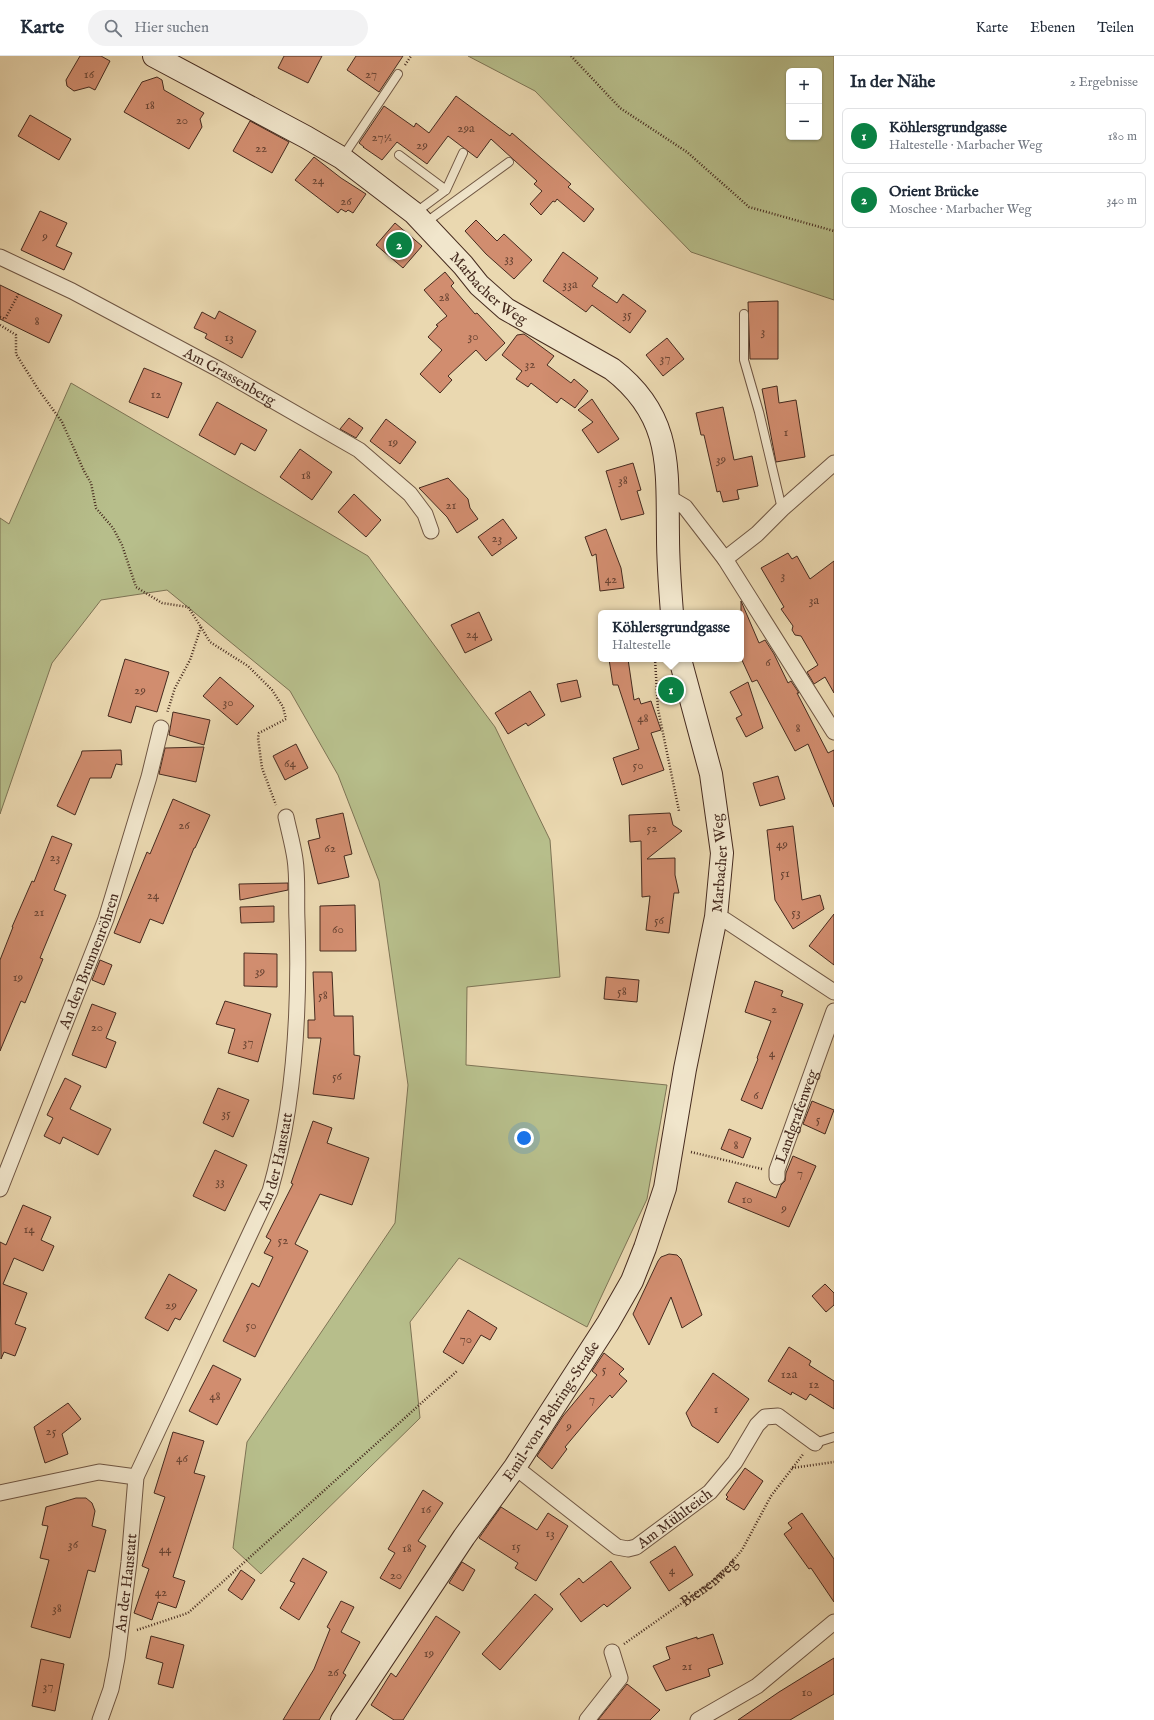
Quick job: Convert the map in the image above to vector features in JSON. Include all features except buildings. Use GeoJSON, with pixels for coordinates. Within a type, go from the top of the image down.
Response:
{"type":"FeatureCollection","features":[{"type":"Feature","properties":{"kind":"main road","name":"Marbacher Weg"},"geometry":{"type":"LineString","coordinates":[[154,56],[306,137],[342,158],[419,218],[463,265],[479,285],[495,300],[506,308],[612,369],[628,381],[642,397],[652,414],[661,435],[666,461],[672,610]]}},
{"type":"Feature","properties":{"kind":"main road","name":"Marbacher Weg"},"geometry":{"type":"LineString","coordinates":[[681,662],[711,774],[722,854],[716,917],[685,1069]]}},
{"type":"Feature","properties":{"kind":"main road","name":"Emil-von-Behring-Straße"},"geometry":{"type":"LineString","coordinates":[[342,1720],[464,1537],[515,1467],[608,1323],[632,1281],[645,1248],[665,1188],[685,1069]]}},
{"type":"Feature","properties":{"kind":"street","name":"Am Grassenberg"},"geometry":{"type":"LineString","coordinates":[[0,257],[72,291],[213,366],[359,450],[410,494],[425,514],[431,531]]}},
{"type":"Feature","properties":{"kind":"street"},"geometry":{"type":"LineString","coordinates":[[725,559],[757,534],[782,509],[834,463]]}},
{"type":"Feature","properties":{"kind":"street"},"geometry":{"type":"LineString","coordinates":[[668,497],[685,507],[725,559],[834,732]]}},
{"type":"Feature","properties":{"kind":"street","name":"An den Brunnenröhren"},"geometry":{"type":"LineString","coordinates":[[0,1189],[106,919],[149,777],[161,728]]}},
{"type":"Feature","properties":{"kind":"street","name":"An der Haustatt"},"geometry":{"type":"LineString","coordinates":[[100,1720],[111,1689],[120,1635],[129,1562],[136,1477],[270,1191],[276,1172],[288,1105],[297,1025],[298,942],[295,860],[286,817]]}},
{"type":"Feature","properties":{"kind":"street"},"geometry":{"type":"LineString","coordinates":[[716,917],[725,920],[834,992]]}},
{"type":"Feature","properties":{"kind":"street","name":"Landgrafenweg"},"geometry":{"type":"LineString","coordinates":[[771,1173],[777,1170],[834,1011]]}},
{"type":"Feature","properties":{"kind":"street","name":"Am Mühlteich"},"geometry":{"type":"LineString","coordinates":[[515,1467],[617,1547],[628,1549],[636,1547],[710,1492],[735,1462],[757,1425],[765,1417],[778,1416],[815,1443]]}},
{"type":"Feature","properties":{"kind":"street"},"geometry":{"type":"LineString","coordinates":[[0,1493],[99,1472],[136,1477]]}},
{"type":"Feature","properties":{"kind":"street"},"geometry":{"type":"LineString","coordinates":[[698,1720],[757,1686],[834,1622]]}},
{"type":"Feature","properties":{"kind":"street"},"geometry":{"type":"LineString","coordinates":[[587,1720],[620,1678],[612,1652]]}},
{"type":"Feature","properties":{"kind":"lane"},"geometry":{"type":"LineString","coordinates":[[342,158],[398,74]]}},
{"type":"Feature","properties":{"kind":"lane"},"geometry":{"type":"LineString","coordinates":[[419,218],[446,190],[463,153]]}},
{"type":"Feature","properties":{"kind":"lane"},"geometry":{"type":"LineString","coordinates":[[399,155],[446,190]]}},
{"type":"Feature","properties":{"kind":"lane"},"geometry":{"type":"LineString","coordinates":[[419,218],[509,162]]}},
{"type":"Feature","properties":{"kind":"lane"},"geometry":{"type":"LineString","coordinates":[[744,314],[744,360],[759,412],[782,509]]}},
{"type":"Feature","properties":{"kind":"lane"},"geometry":{"type":"LineString","coordinates":[[815,1443],[834,1437]]}},
{"type":"Feature","properties":{"kind":"path"},"geometry":{"type":"LineString","coordinates":[[571,56],[620,108],[687,152],[749,207],[834,230]]}},
{"type":"Feature","properties":{"kind":"path"},"geometry":{"type":"LineString","coordinates":[[0,317],[5,320],[19,293]]}},
{"type":"Feature","properties":{"kind":"path"},"geometry":{"type":"LineString","coordinates":[[0,325],[16,335],[16,354],[38,389],[62,422],[91,483],[96,508],[113,528],[122,545],[136,587],[162,602],[188,607],[210,642],[248,666],[272,690],[283,706],[286,718],[259,733],[258,745],[262,768],[276,807],[286,817]]}},
{"type":"Feature","properties":{"kind":"path"},"geometry":{"type":"LineString","coordinates":[[161,728],[175,688],[190,660],[201,627]]}},
{"type":"Feature","properties":{"kind":"path"},"geometry":{"type":"LineString","coordinates":[[654,662],[658,709],[679,811]]}},
{"type":"Feature","properties":{"kind":"path"},"geometry":{"type":"LineString","coordinates":[[690,1152],[771,1173]]}},
{"type":"Feature","properties":{"kind":"path"},"geometry":{"type":"LineString","coordinates":[[120,1635],[188,1613],[457,1371]]}},
{"type":"Feature","properties":{"kind":"path","name":"Bienenweg"},"geometry":{"type":"LineString","coordinates":[[612,1652],[712,1582],[727,1568],[742,1550],[771,1496],[799,1458],[815,1443]]}},
{"type":"Feature","properties":{"kind":"path"},"geometry":{"type":"LineString","coordinates":[[792,1468],[834,1462]]}},
{"type":"Feature","properties":{"kind":"green space"},"geometry":{"type":"Polygon","coordinates":[[[468,56],[834,56],[834,300],[691,252],[535,91],[468,56]]]}},
{"type":"Feature","properties":{"kind":"green space"},"geometry":{"type":"Polygon","coordinates":[[[71,383],[368,556],[495,727],[550,840],[560,977],[467,987],[466,1065],[667,1085],[647,1199],[587,1327],[459,1258],[410,1322],[420,1418],[261,1574],[233,1548],[247,1442],[395,1223],[408,1085],[379,881],[338,775],[290,691],[167,590],[101,600],[52,663],[0,814],[0,518],[9,524],[71,383]]]}},
{"type":"Feature","properties":{"kind":"place","name":"Orient Brücke"},"geometry":{"type":"Point","coordinates":[399,245]}},
{"type":"Feature","properties":{"kind":"place","name":"Köhlersgrundgasse"},"geometry":{"type":"Point","coordinates":[671,690]}}]}
